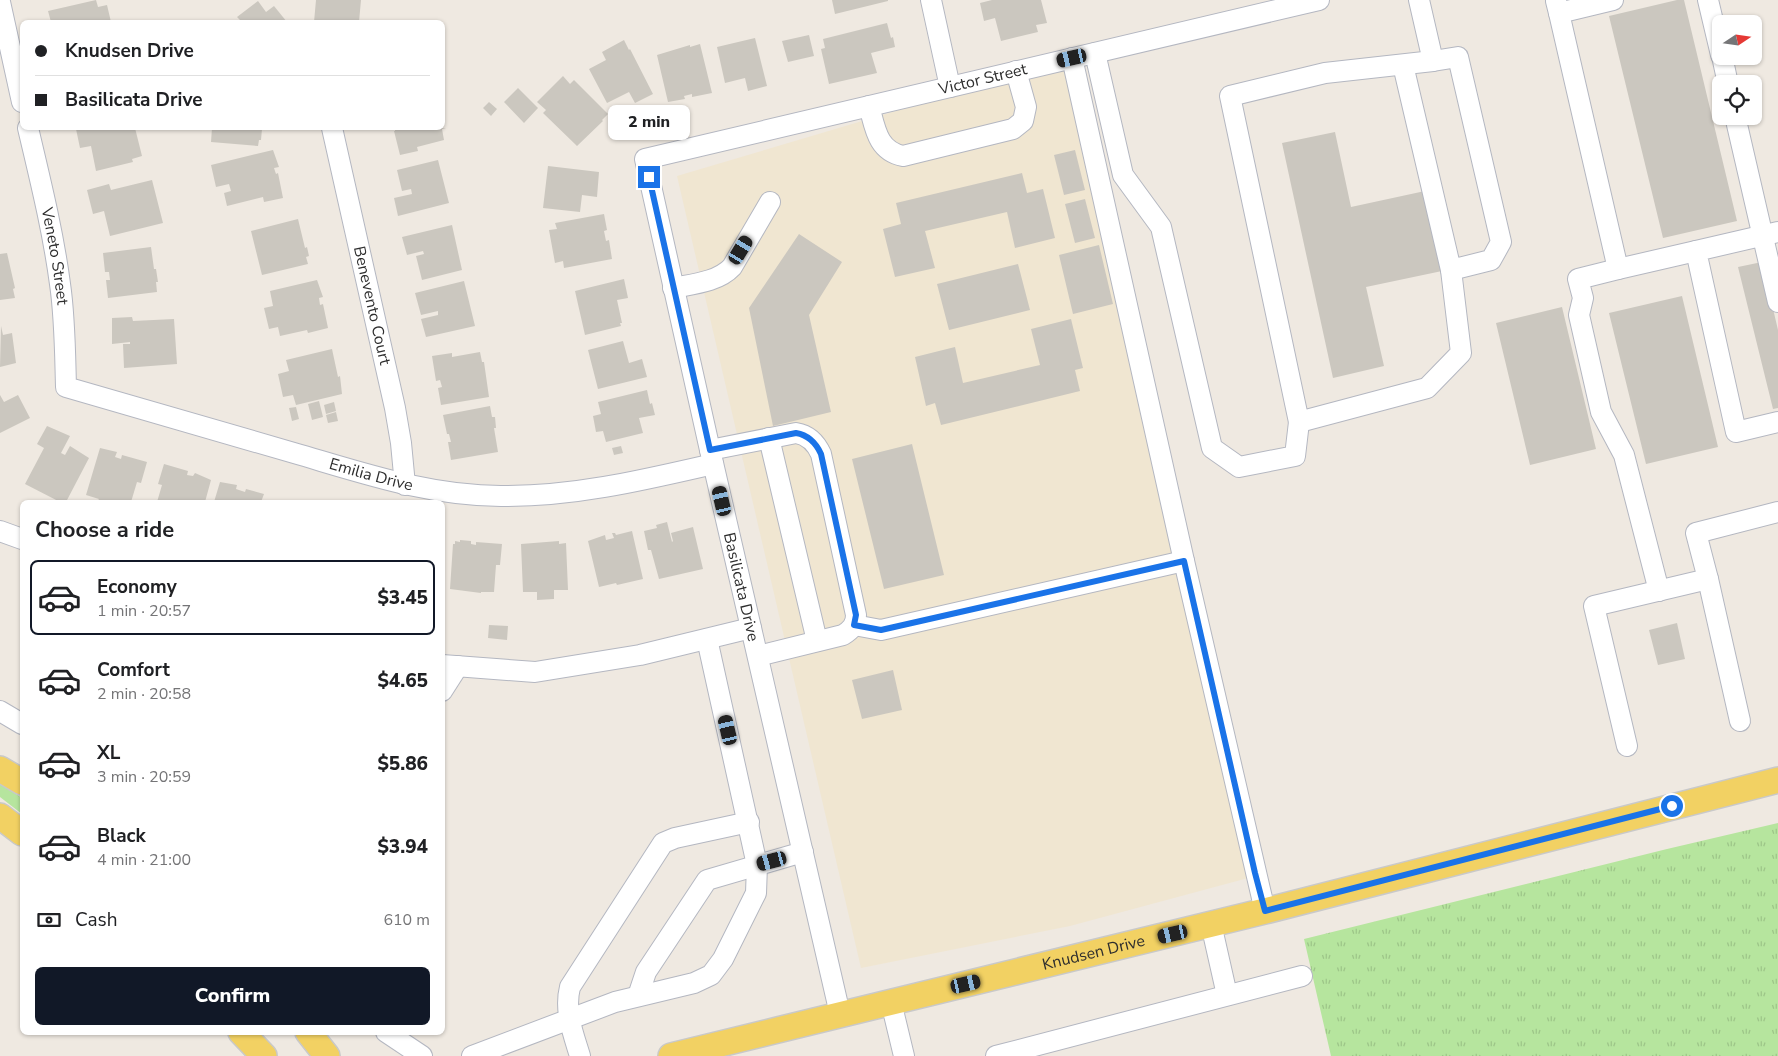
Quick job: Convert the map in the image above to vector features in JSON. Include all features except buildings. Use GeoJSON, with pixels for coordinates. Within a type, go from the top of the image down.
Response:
{"type":"FeatureCollection","features":[{"type":"Feature","properties":{"kind":"main road"},"geometry":{"type":"LineString","coordinates":[[0,769],[20,781]]}},
{"type":"Feature","properties":{"kind":"main road","name":"Knudsen Drive"},"geometry":{"type":"LineString","coordinates":[[671,1056],[1265,911],[1778,780]]}},
{"type":"Feature","properties":{"kind":"main road"},"geometry":{"type":"LineString","coordinates":[[0,816],[20,831]]}},
{"type":"Feature","properties":{"kind":"main road"},"geometry":{"type":"LineString","coordinates":[[244,1035],[264,1056]]}},
{"type":"Feature","properties":{"kind":"main road"},"geometry":{"type":"LineString","coordinates":[[310,1035],[327,1056]]}},
{"type":"Feature","properties":{"kind":"street"},"geometry":{"type":"LineString","coordinates":[[931,0],[950,87]]}},
{"type":"Feature","properties":{"kind":"street","name":"Victor Street"},"geometry":{"type":"LineString","coordinates":[[644,159],[1320,0]]}},
{"type":"Feature","properties":{"kind":"street"},"geometry":{"type":"LineString","coordinates":[[1419,0],[1433,61]]}},
{"type":"Feature","properties":{"kind":"street"},"geometry":{"type":"LineString","coordinates":[[1613,0],[1558,6],[1618,269]]}},
{"type":"Feature","properties":{"kind":"street"},"geometry":{"type":"LineString","coordinates":[[1708,0],[1712,17]]}},
{"type":"Feature","properties":{"kind":"street"},"geometry":{"type":"LineString","coordinates":[[0,2],[9,84],[20,99]]}},
{"type":"Feature","properties":{"kind":"street"},"geometry":{"type":"LineString","coordinates":[[1095,53],[1123,175],[1160,228],[1212,448],[1238,467],[1295,456],[1299,422],[1230,96],[1325,73],[1458,57],[1501,242],[1491,260],[1450,270]]}},
{"type":"Feature","properties":{"kind":"street"},"geometry":{"type":"LineString","coordinates":[[1072,58],[1184,561],[1265,911]]}},
{"type":"Feature","properties":{"kind":"street"},"geometry":{"type":"LineString","coordinates":[[1299,422],[1427,388],[1461,353],[1450,270],[1403,65]]}},
{"type":"Feature","properties":{"kind":"street"},"geometry":{"type":"LineString","coordinates":[[868,106],[878,140],[885,148],[895,154],[903,156],[977,139],[1013,129],[1023,121],[1026,107],[1016,71]]}},
{"type":"Feature","properties":{"kind":"street"},"geometry":{"type":"LineString","coordinates":[[1739,125],[1771,234],[1778,302]]}},
{"type":"Feature","properties":{"kind":"street","name":"Veneto Street"},"geometry":{"type":"LineString","coordinates":[[28,130],[52,232],[60,284],[65,335],[66,387]]}},
{"type":"Feature","properties":{"kind":"street","name":"Benevento Court"},"geometry":{"type":"LineString","coordinates":[[332,130],[395,408],[405,485]]}},
{"type":"Feature","properties":{"kind":"street","name":"Basilicata Drive"},"geometry":{"type":"LineString","coordinates":[[644,159],[840,1014]]}},
{"type":"Feature","properties":{"kind":"street"},"geometry":{"type":"LineString","coordinates":[[674,288],[715,278],[726,273],[732,267],[770,202]]}},
{"type":"Feature","properties":{"kind":"street"},"geometry":{"type":"LineString","coordinates":[[1658,591],[1624,455],[1601,412],[1579,315],[1582,298],[1578,279],[1771,234]]}},
{"type":"Feature","properties":{"kind":"street"},"geometry":{"type":"LineString","coordinates":[[1696,251],[1736,432],[1778,422]]}},
{"type":"Feature","properties":{"kind":"street","name":"Emilia Drive"},"geometry":{"type":"LineString","coordinates":[[66,387],[405,485],[449,492],[503,496],[556,495],[610,487],[769,438],[800,434],[813,441],[821,454],[856,615],[854,625]]}},
{"type":"Feature","properties":{"kind":"street"},"geometry":{"type":"LineString","coordinates":[[769,438],[817,641]]}},
{"type":"Feature","properties":{"kind":"street"},"geometry":{"type":"LineString","coordinates":[[1740,721],[1696,533],[1778,512]]}},
{"type":"Feature","properties":{"kind":"street"},"geometry":{"type":"LineString","coordinates":[[0,531],[20,538]]}},
{"type":"Feature","properties":{"kind":"street"},"geometry":{"type":"LineString","coordinates":[[758,656],[843,635],[854,625],[881,630],[1184,561]]}},
{"type":"Feature","properties":{"kind":"street"},"geometry":{"type":"LineString","coordinates":[[1627,746],[1594,606],[1708,579]]}},
{"type":"Feature","properties":{"kind":"street"},"geometry":{"type":"LineString","coordinates":[[445,682],[450,666],[535,672],[640,655],[751,628]]}},
{"type":"Feature","properties":{"kind":"street"},"geometry":{"type":"LineString","coordinates":[[472,1056],[615,1002],[694,983],[712,975],[723,959],[756,893],[757,865],[707,639]]}},
{"type":"Feature","properties":{"kind":"street"},"geometry":{"type":"LineString","coordinates":[[0,711],[20,723]]}},
{"type":"Feature","properties":{"kind":"street"},"geometry":{"type":"LineString","coordinates":[[580,1056],[569,1019],[566,1000],[570,986],[664,843],[675,838],[749,822]]}},
{"type":"Feature","properties":{"kind":"street"},"geometry":{"type":"LineString","coordinates":[[638,996],[646,972],[704,884],[714,877],[803,852]]}},
{"type":"Feature","properties":{"kind":"street"},"geometry":{"type":"LineString","coordinates":[[1210,924],[1227,995]]}},
{"type":"Feature","properties":{"kind":"street"},"geometry":{"type":"LineString","coordinates":[[996,1056],[1302,976]]}},
{"type":"Feature","properties":{"kind":"street"},"geometry":{"type":"LineString","coordinates":[[891,1002],[904,1056]]}},
{"type":"Feature","properties":{"kind":"street"},"geometry":{"type":"LineString","coordinates":[[390,1035],[422,1056]]}},
{"type":"Feature","properties":{"kind":"shaded area"},"geometry":{"type":"Polygon","coordinates":[[[1078,57],[1263,874],[1070,926],[861,968],[677,176],[1078,57]]]}},
{"type":"Feature","properties":{"kind":"green space"},"geometry":{"type":"Polygon","coordinates":[[[0,783],[20,797],[20,812],[0,797],[0,783]]]}},
{"type":"Feature","properties":{"kind":"green space"},"geometry":{"type":"Polygon","coordinates":[[[1778,823],[1778,1056],[1331,1056],[1304,939],[1778,823]]]}},
{"type":"Feature","properties":{"kind":"route"},"geometry":{"type":"LineString","coordinates":[[649,177],[710,450],[796,433],[813,441],[821,454],[856,615],[854,625],[881,630],[1184,561],[1265,911],[1672,806]]}}]}
